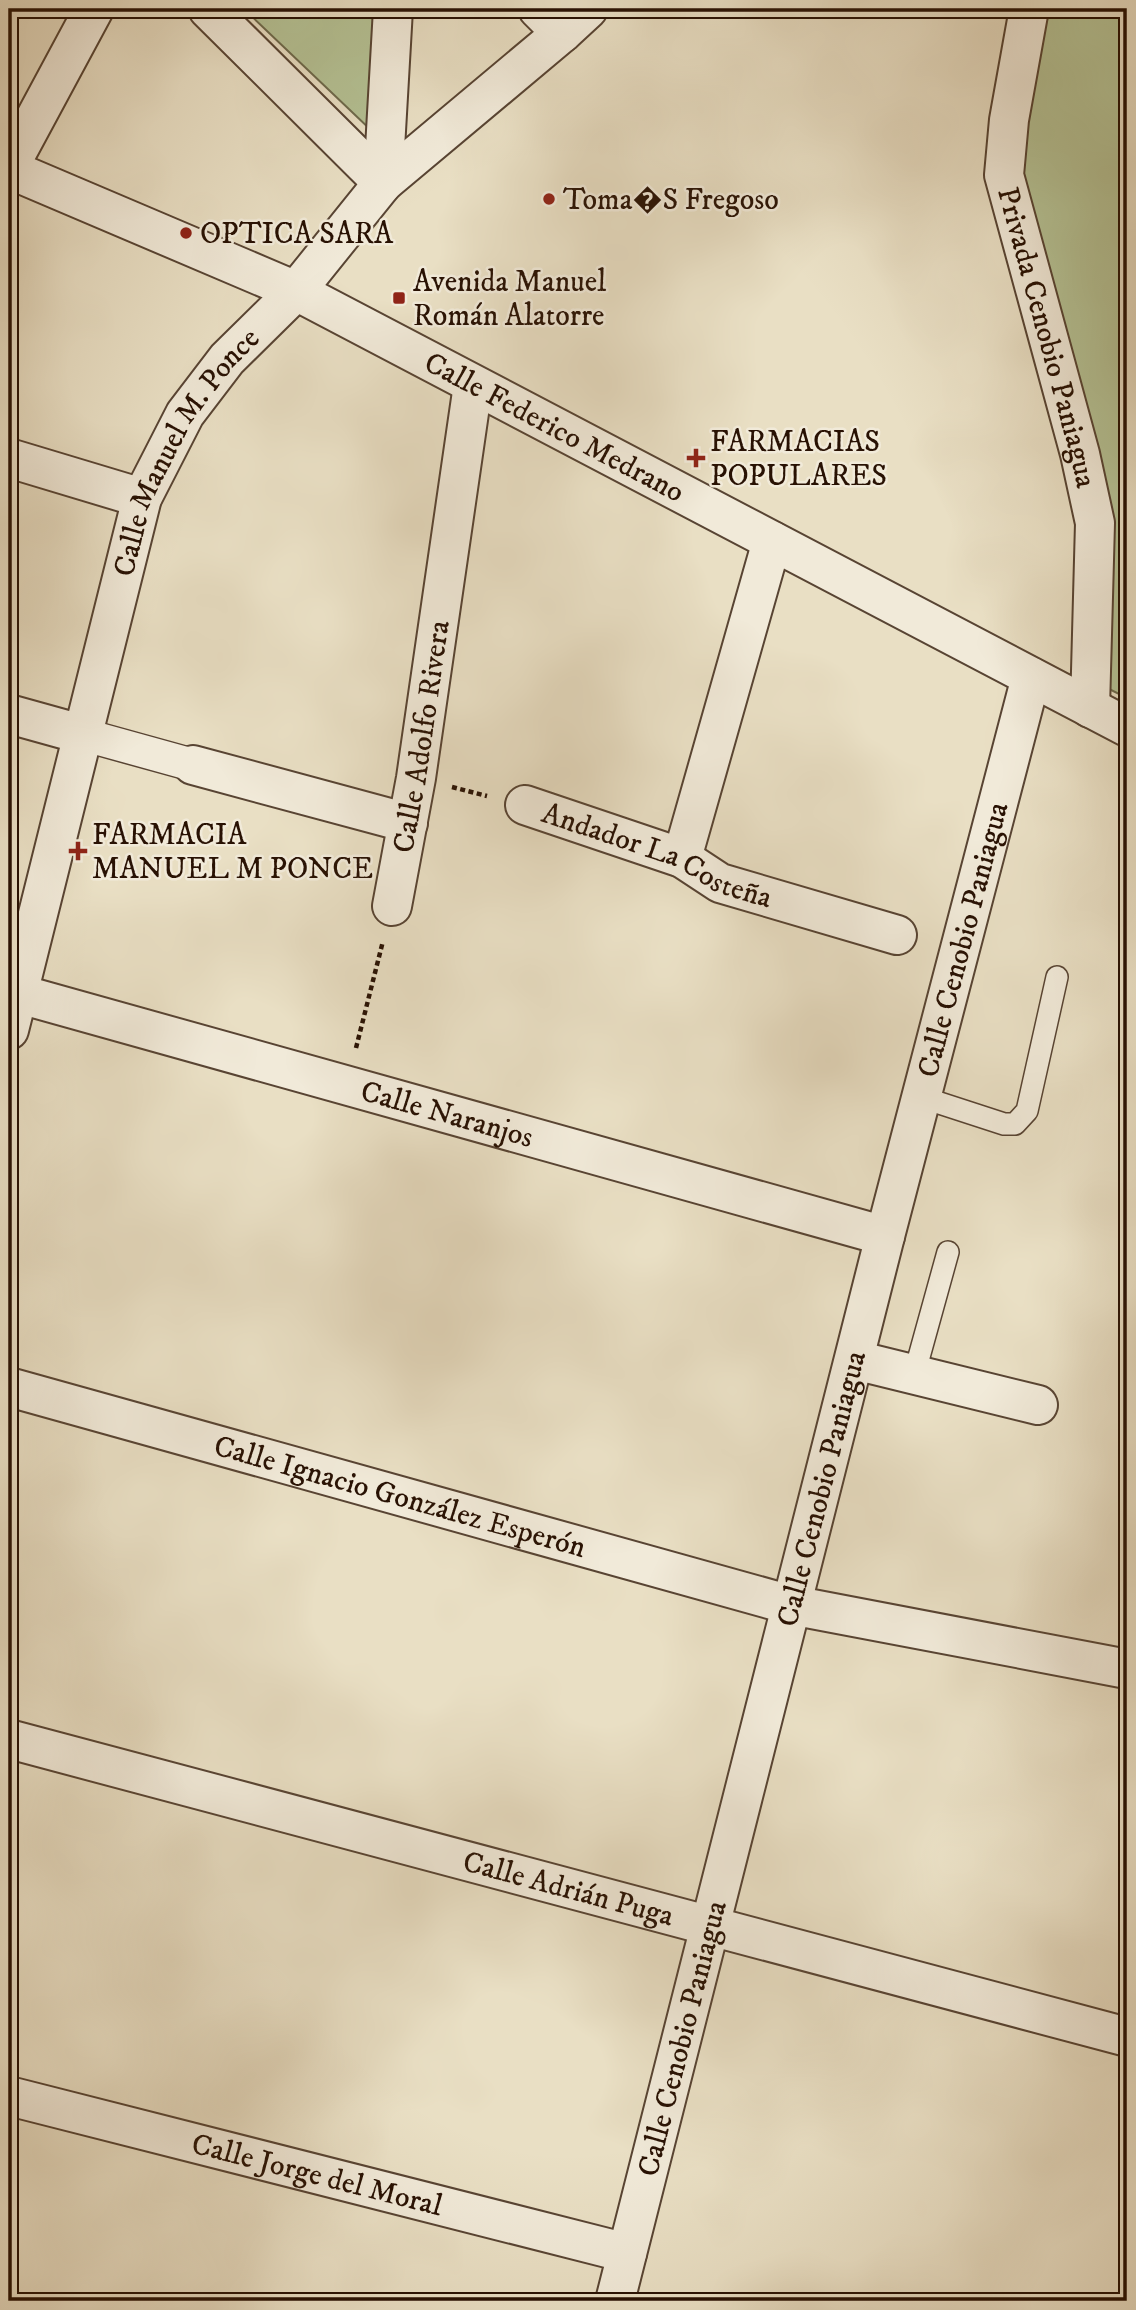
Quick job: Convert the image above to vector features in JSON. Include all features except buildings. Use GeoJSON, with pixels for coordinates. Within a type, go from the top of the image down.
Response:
{"type":"FeatureCollection","features":[{"type":"Feature","properties":{"kind":"street"},"geometry":{"type":"LineString","coordinates":[[9,168],[94,9]]}},
{"type":"Feature","properties":{"kind":"street"},"geometry":{"type":"LineString","coordinates":[[208,9],[383,183]]}},
{"type":"Feature","properties":{"kind":"street"},"geometry":{"type":"LineString","coordinates":[[383,183],[393,9]]}},
{"type":"Feature","properties":{"kind":"street","name":"Privada Cenobio Paniagua"},"geometry":{"type":"LineString","coordinates":[[1029,9],[1009,120],[1004,175],[1086,477],[1095,523],[1090,708]]}},
{"type":"Feature","properties":{"kind":"street","name":"Calle Manuel M. Ponce"},"geometry":{"type":"LineString","coordinates":[[9,1030],[14,992],[142,498],[185,414],[227,359],[296,291],[383,183],[563,17]]}},
{"type":"Feature","properties":{"kind":"street","name":"Calle Federico Medrano"},"geometry":{"type":"LineString","coordinates":[[9,168],[296,291],[1127,727]]}},
{"type":"Feature","properties":{"kind":"street","name":"Calle Adolfo Rivera"},"geometry":{"type":"LineString","coordinates":[[392,906],[416,778],[473,385]]}},
{"type":"Feature","properties":{"kind":"street"},"geometry":{"type":"LineString","coordinates":[[9,458],[142,498]]}},
{"type":"Feature","properties":{"kind":"street"},"geometry":{"type":"LineString","coordinates":[[682,858],[772,541]]}},
{"type":"Feature","properties":{"kind":"street","name":"Calle Cenobio Paniagua"},"geometry":{"type":"LineString","coordinates":[[615,2301],[1031,677]]}},
{"type":"Feature","properties":{"kind":"street"},"geometry":{"type":"LineString","coordinates":[[9,714],[408,823]]}},
{"type":"Feature","properties":{"kind":"street","name":"Andador La Costeña"},"geometry":{"type":"LineString","coordinates":[[526,805],[682,858],[720,883],[897,935]]}},
{"type":"Feature","properties":{"kind":"street","name":"Calle Naranjos"},"geometry":{"type":"LineString","coordinates":[[14,992],[886,1236]]}},
{"type":"Feature","properties":{"kind":"street"},"geometry":{"type":"LineString","coordinates":[[855,1360],[1038,1405]]}},
{"type":"Feature","properties":{"kind":"street","name":"Calle Ignacio González Esperón"},"geometry":{"type":"LineString","coordinates":[[9,1387],[792,1605],[1127,1669]]}},
{"type":"Feature","properties":{"kind":"street","name":"Calle Adrián Puga"},"geometry":{"type":"LineString","coordinates":[[9,1739],[1127,2038]]}},
{"type":"Feature","properties":{"kind":"street","name":"Calle Jorge del Moral"},"geometry":{"type":"LineString","coordinates":[[9,2096],[627,2253]]}},
{"type":"Feature","properties":{"kind":"lane"},"geometry":{"type":"LineString","coordinates":[[922,1097],[1004,1124],[1015,1124],[1027,1111],[1057,977]]}},
{"type":"Feature","properties":{"kind":"lane"},"geometry":{"type":"LineString","coordinates":[[914,1376],[948,1252]]}},
{"type":"Feature","properties":{"kind":"path","name":"Andador La Costeña"},"geometry":{"type":"LineString","coordinates":[[416,778],[526,805]]}},
{"type":"Feature","properties":{"kind":"path"},"geometry":{"type":"LineString","coordinates":[[347,1085],[392,906]]}},
{"type":"Feature","properties":{"kind":"green space"},"geometry":{"type":"Polygon","coordinates":[[[244,9],[379,9],[374,133],[244,9]]]}},
{"type":"Feature","properties":{"kind":"green space"},"geometry":{"type":"Polygon","coordinates":[[[1048,9],[1127,9],[1127,698],[1107,688],[1020,197],[1030,88],[1048,9]]]}},
{"type":"Feature","properties":{"kind":"place","name":"Toma�S Fregoso"},"geometry":{"type":"Point","coordinates":[549,199]}},
{"type":"Feature","properties":{"kind":"place","name":"OPTICA SARA"},"geometry":{"type":"Point","coordinates":[186,233]}},
{"type":"Feature","properties":{"kind":"place","name":"Avenida Manuel Román Alatorre"},"geometry":{"type":"Point","coordinates":[399,298]}},
{"type":"Feature","properties":{"kind":"place","name":"FARMACIAS POPULARES"},"geometry":{"type":"Point","coordinates":[696,458]}},
{"type":"Feature","properties":{"kind":"place","name":"FARMACIA MANUEL M PONCE"},"geometry":{"type":"Point","coordinates":[78,851]}}]}
